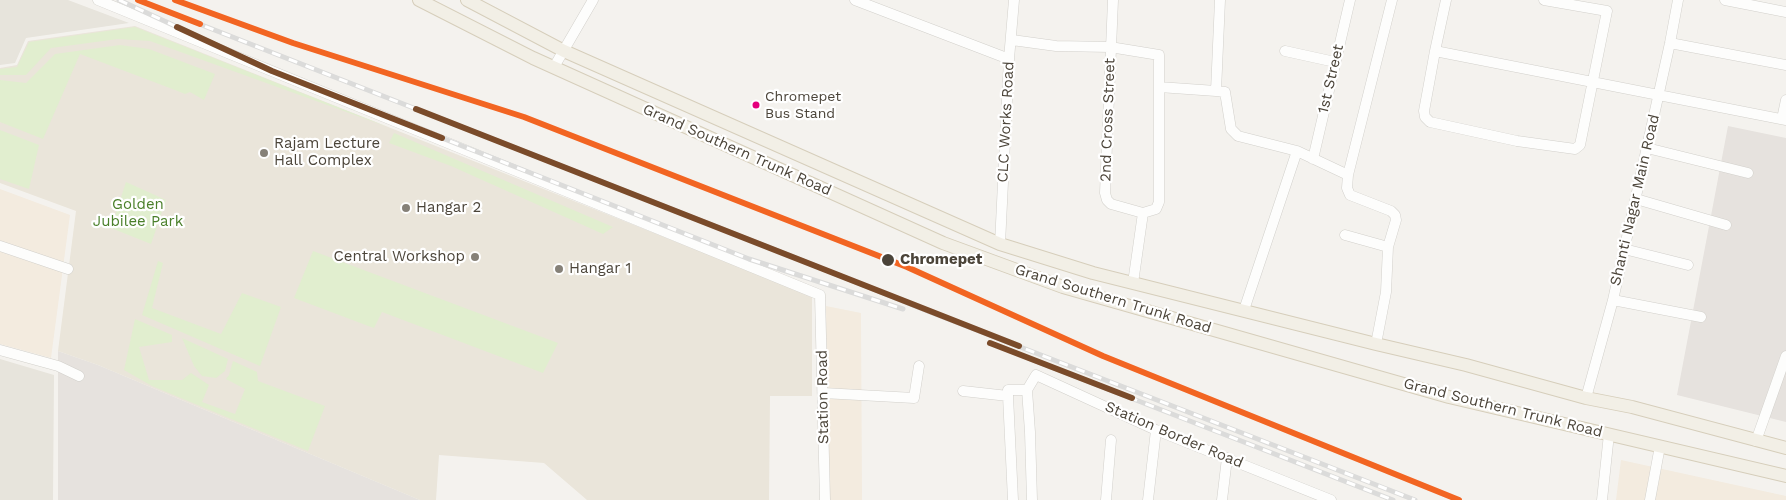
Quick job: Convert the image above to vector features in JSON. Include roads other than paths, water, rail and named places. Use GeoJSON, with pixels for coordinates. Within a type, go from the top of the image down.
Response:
{"type":"FeatureCollection","features":[{"type":"Feature","properties":{"kind":"main road","name":"Grand Southern Trunk Road"},"geometry":{"type":"LineString","coordinates":[[419,0],[554,67],[943,243],[1063,287],[1449,397],[1786,476]]}},
{"type":"Feature","properties":{"kind":"main road","name":"Grand Southern Trunk Road"},"geometry":{"type":"LineString","coordinates":[[466,0],[564,52],[1000,244],[1093,273],[1466,365],[1586,398],[1632,407],[1786,448]]}},
{"type":"Feature","properties":{"kind":"street","name":"Station Road"},"geometry":{"type":"LineString","coordinates":[[98,0],[820,295],[825,500]]}},
{"type":"Feature","properties":{"kind":"street"},"geometry":{"type":"LineString","coordinates":[[554,67],[593,0]]}},
{"type":"Feature","properties":{"kind":"street"},"geometry":{"type":"LineString","coordinates":[[855,0],[878,4],[1009,59]]}},
{"type":"Feature","properties":{"kind":"street","name":"CLC Works Road"},"geometry":{"type":"LineString","coordinates":[[1000,244],[1009,59],[1014,0]]}},
{"type":"Feature","properties":{"kind":"street","name":"2nd Cross Street"},"geometry":{"type":"LineString","coordinates":[[1113,0],[1105,193],[1107,200],[1112,204],[1143,213]]}},
{"type":"Feature","properties":{"kind":"street"},"geometry":{"type":"LineString","coordinates":[[1216,91],[1220,0]]}},
{"type":"Feature","properties":{"kind":"street","name":"1st Street"},"geometry":{"type":"LineString","coordinates":[[1313,159],[1350,0]]}},
{"type":"Feature","properties":{"kind":"street"},"geometry":{"type":"LineString","coordinates":[[1376,344],[1386,292],[1388,247],[1396,220],[1395,215],[1391,211],[1350,195],[1346,188],[1392,0]]}},
{"type":"Feature","properties":{"kind":"street"},"geometry":{"type":"LineString","coordinates":[[1446,0],[1424,117],[1430,122],[1517,141],[1575,149],[1580,145],[1607,11],[1544,0]]}},
{"type":"Feature","properties":{"kind":"street","name":"Shanti Nagar Main Road"},"geometry":{"type":"LineString","coordinates":[[1586,398],[1613,300],[1678,0]]}},
{"type":"Feature","properties":{"kind":"street"},"geometry":{"type":"LineString","coordinates":[[1725,0],[1786,12]]}},
{"type":"Feature","properties":{"kind":"street"},"geometry":{"type":"LineString","coordinates":[[1012,40],[1056,46],[1110,47],[1159,55],[1159,202],[1156,209],[1143,213],[1132,283]]}},
{"type":"Feature","properties":{"kind":"street"},"geometry":{"type":"LineString","coordinates":[[1670,43],[1786,65]]}},
{"type":"Feature","properties":{"kind":"street"},"geometry":{"type":"LineString","coordinates":[[1285,51],[1335,62]]}},
{"type":"Feature","properties":{"kind":"street"},"geometry":{"type":"LineString","coordinates":[[1435,51],[1784,119],[1786,100]]}},
{"type":"Feature","properties":{"kind":"street"},"geometry":{"type":"LineString","coordinates":[[1159,87],[1225,92],[1231,129],[1238,136],[1297,152],[1348,175]]}},
{"type":"Feature","properties":{"kind":"street"},"geometry":{"type":"LineString","coordinates":[[1647,148],[1748,173]]}},
{"type":"Feature","properties":{"kind":"street"},"geometry":{"type":"LineString","coordinates":[[1244,310],[1297,152]]}},
{"type":"Feature","properties":{"kind":"street"},"geometry":{"type":"LineString","coordinates":[[1636,200],[1726,225]]}},
{"type":"Feature","properties":{"kind":"street"},"geometry":{"type":"LineString","coordinates":[[1345,235],[1388,247]]}},
{"type":"Feature","properties":{"kind":"street"},"geometry":{"type":"LineString","coordinates":[[0,246],[68,269]]}},
{"type":"Feature","properties":{"kind":"street"},"geometry":{"type":"LineString","coordinates":[[1624,249],[1688,265]]}},
{"type":"Feature","properties":{"kind":"street"},"geometry":{"type":"LineString","coordinates":[[1613,300],[1700,317]]}},
{"type":"Feature","properties":{"kind":"street"},"geometry":{"type":"LineString","coordinates":[[0,350],[58,366],[79,376]]}},
{"type":"Feature","properties":{"kind":"street"},"geometry":{"type":"LineString","coordinates":[[1756,441],[1786,356]]}},
{"type":"Feature","properties":{"kind":"street"},"geometry":{"type":"LineString","coordinates":[[823,393],[914,398],[918,366]]}},
{"type":"Feature","properties":{"kind":"street","name":"Station Border Road"},"geometry":{"type":"LineString","coordinates":[[1027,390],[1036,374],[1156,430],[1331,500]]}},
{"type":"Feature","properties":{"kind":"street"},"geometry":{"type":"LineString","coordinates":[[1013,500],[1008,390],[1027,390],[1032,500]]}},
{"type":"Feature","properties":{"kind":"street"},"geometry":{"type":"LineString","coordinates":[[963,391],[1008,396]]}},
{"type":"Feature","properties":{"kind":"street"},"geometry":{"type":"LineString","coordinates":[[1148,500],[1156,430]]}},
{"type":"Feature","properties":{"kind":"street"},"geometry":{"type":"LineString","coordinates":[[1602,500],[1609,434]]}},
{"type":"Feature","properties":{"kind":"street"},"geometry":{"type":"LineString","coordinates":[[1106,500],[1111,440]]}},
{"type":"Feature","properties":{"kind":"street"},"geometry":{"type":"LineString","coordinates":[[1650,500],[1660,446]]}},
{"type":"Feature","properties":{"kind":"street"},"geometry":{"type":"LineString","coordinates":[[1222,500],[1227,458]]}},
{"type":"Feature","properties":{"kind":"railway"},"geometry":{"type":"LineString","coordinates":[[119,0],[272,71],[749,259],[903,309]]}},
{"type":"Feature","properties":{"kind":"railway"},"geometry":{"type":"LineString","coordinates":[[138,0],[930,312],[1415,500]]}},
{"type":"Feature","properties":{"kind":"railway"},"geometry":{"type":"LineString","coordinates":[[1028,358],[1393,500]]}},
{"type":"Feature","properties":{"kind":"place","name":"Chromepet Bus Stand"},"geometry":{"type":"Point","coordinates":[756,105]}},
{"type":"Feature","properties":{"kind":"place","name":"Rajam Lecture Hall Complex"},"geometry":{"type":"Point","coordinates":[264,153]}},
{"type":"Feature","properties":{"kind":"place","name":"Hangar 2"},"geometry":{"type":"Point","coordinates":[406,208]}},
{"type":"Feature","properties":{"kind":"place","name":"Central Workshop"},"geometry":{"type":"Point","coordinates":[475,257]}},
{"type":"Feature","properties":{"kind":"place","name":"Chromepet"},"geometry":{"type":"Point","coordinates":[888,260]}},
{"type":"Feature","properties":{"kind":"place","name":"Hangar 1"},"geometry":{"type":"Point","coordinates":[559,269]}},
{"type":"Feature","properties":{"kind":"park label","name":"Golden Jubilee Park"},"geometry":{"type":"Point","coordinates":[138,214]}}]}
